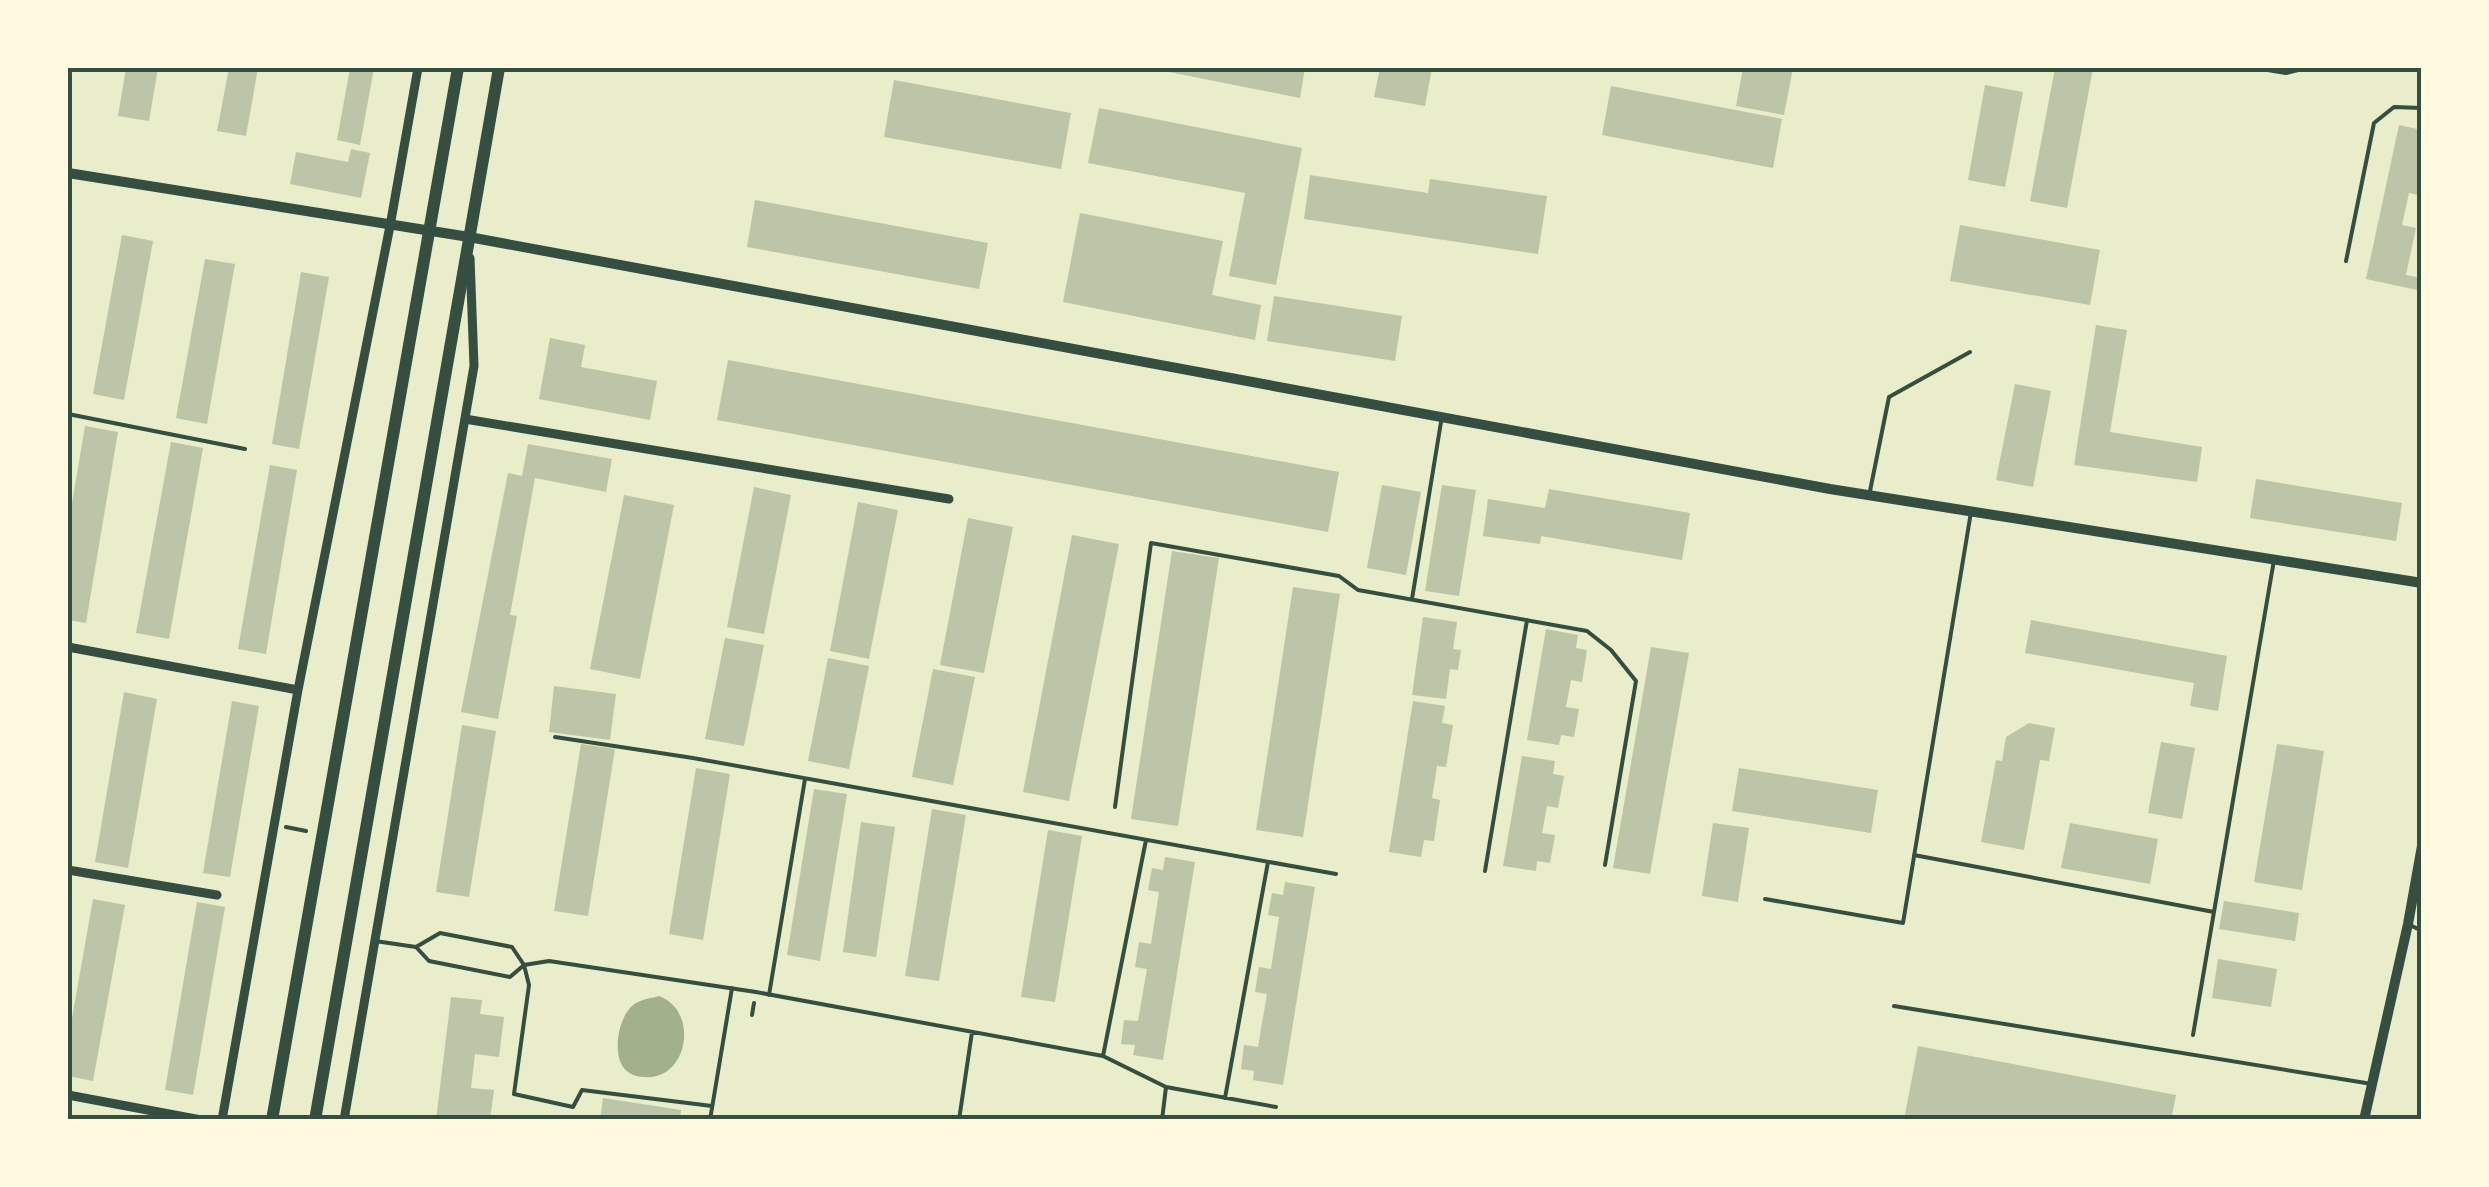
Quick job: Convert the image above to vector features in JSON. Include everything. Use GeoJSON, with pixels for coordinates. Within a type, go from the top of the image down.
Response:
{"type":"FeatureCollection","features":[{"type":"Feature","properties":{"kind":"main road"},"geometry":{"type":"LineString","coordinates":[[272,1120],[458,68]]}},
{"type":"Feature","properties":{"kind":"main road"},"geometry":{"type":"LineString","coordinates":[[315,1120],[498,68]]}},
{"type":"Feature","properties":{"kind":"street"},"geometry":{"type":"LineString","coordinates":[[222,1120],[298,690],[418,68]]}},
{"type":"Feature","properties":{"kind":"street"},"geometry":{"type":"LineString","coordinates":[[68,173],[469,237],[1868,495],[2422,583]]}},
{"type":"Feature","properties":{"kind":"street"},"geometry":{"type":"LineString","coordinates":[[344,1120],[474,366],[469,237]]}},
{"type":"Feature","properties":{"kind":"street"},"geometry":{"type":"LineString","coordinates":[[465,419],[949,499]]}},
{"type":"Feature","properties":{"kind":"street"},"geometry":{"type":"LineString","coordinates":[[68,647],[298,690]]}},
{"type":"Feature","properties":{"kind":"street"},"geometry":{"type":"LineString","coordinates":[[2366,1119],[2422,846]]}},
{"type":"Feature","properties":{"kind":"street"},"geometry":{"type":"LineString","coordinates":[[68,870],[217,894]]}},
{"type":"Feature","properties":{"kind":"street"},"geometry":{"type":"LineString","coordinates":[[68,1095],[201,1120]]}},
{"type":"Feature","properties":{"kind":"lane"},"geometry":{"type":"LineString","coordinates":[[2255,68],[2286,73],[2306,68]]}},
{"type":"Feature","properties":{"kind":"lane"},"geometry":{"type":"LineString","coordinates":[[2346,261],[2374,123],[2394,107],[2422,108]]}},
{"type":"Feature","properties":{"kind":"lane"},"geometry":{"type":"LineString","coordinates":[[1868,495],[1888,397],[1970,352]]}},
{"type":"Feature","properties":{"kind":"lane"},"geometry":{"type":"LineString","coordinates":[[68,414],[245,449]]}},
{"type":"Feature","properties":{"kind":"lane"},"geometry":{"type":"LineString","coordinates":[[1412,599],[1442,417]]}},
{"type":"Feature","properties":{"kind":"lane"},"geometry":{"type":"LineString","coordinates":[[1765,899],[1903,923],[1971,512]]}},
{"type":"Feature","properties":{"kind":"lane"},"geometry":{"type":"LineString","coordinates":[[1115,807],[1151,543],[1340,576],[1358,590],[1587,630],[1611,650],[1636,681],[1604,865]]}},
{"type":"Feature","properties":{"kind":"lane"},"geometry":{"type":"LineString","coordinates":[[2193,1035],[2274,560]]}},
{"type":"Feature","properties":{"kind":"lane"},"geometry":{"type":"LineString","coordinates":[[1485,871],[1528,620]]}},
{"type":"Feature","properties":{"kind":"lane"},"geometry":{"type":"LineString","coordinates":[[555,737],[1336,874]]}},
{"type":"Feature","properties":{"kind":"lane"},"geometry":{"type":"LineString","coordinates":[[770,995],[805,778]]}},
{"type":"Feature","properties":{"kind":"lane"},"geometry":{"type":"LineString","coordinates":[[1103,1056],[1146,840]]}},
{"type":"Feature","properties":{"kind":"lane"},"geometry":{"type":"LineString","coordinates":[[1914,854],[2214,912]]}},
{"type":"Feature","properties":{"kind":"lane"},"geometry":{"type":"LineString","coordinates":[[1226,1098],[1268,862]]}},
{"type":"Feature","properties":{"kind":"lane"},"geometry":{"type":"LineString","coordinates":[[2408,924],[2422,931]]}},
{"type":"Feature","properties":{"kind":"lane"},"geometry":{"type":"LineString","coordinates":[[375,942],[416,947],[440,933],[512,947],[524,966],[529,985],[514,1094],[573,1106],[582,1090],[712,1106]]}},
{"type":"Feature","properties":{"kind":"lane"},"geometry":{"type":"LineString","coordinates":[[416,947],[428,961],[510,978],[524,966],[549,961],[732,988],[1103,1056],[1166,1087],[1276,1107]]}},
{"type":"Feature","properties":{"kind":"lane"},"geometry":{"type":"LineString","coordinates":[[710,1120],[732,988]]}},
{"type":"Feature","properties":{"kind":"lane"},"geometry":{"type":"LineString","coordinates":[[1894,1006],[2372,1084]]}},
{"type":"Feature","properties":{"kind":"lane"},"geometry":{"type":"LineString","coordinates":[[959,1120],[972,1032]]}},
{"type":"Feature","properties":{"kind":"lane"},"geometry":{"type":"LineString","coordinates":[[1162,1120],[1166,1087]]}},
{"type":"Feature","properties":{"kind":"shaded area"},"geometry":{"type":"Polygon","coordinates":[[[659,996],[672,1004],[680,1016],[683,1044],[671,1068],[659,1075],[636,1076],[620,1060],[622,1023],[636,1003],[659,996]]]}},
{"type":"Feature","properties":{"kind":"building"},"geometry":{"type":"Polygon","coordinates":[[[126,68],[158,68],[149,121],[118,116],[126,68]]]}},
{"type":"Feature","properties":{"kind":"building"},"geometry":{"type":"Polygon","coordinates":[[[229,68],[258,68],[246,136],[217,131],[229,68]]]}},
{"type":"Feature","properties":{"kind":"building"},"geometry":{"type":"Polygon","coordinates":[[[350,68],[374,68],[360,145],[337,140],[350,68]]]}},
{"type":"Feature","properties":{"kind":"building"},"geometry":{"type":"Polygon","coordinates":[[[1149,68],[1305,68],[1300,98],[1149,68]]]}},
{"type":"Feature","properties":{"kind":"building"},"geometry":{"type":"Polygon","coordinates":[[[1380,68],[1432,68],[1425,106],[1374,97],[1380,68]]]}},
{"type":"Feature","properties":{"kind":"building"},"geometry":{"type":"Polygon","coordinates":[[[1743,68],[1793,68],[1784,115],[1736,106],[1743,68]]]}},
{"type":"Feature","properties":{"kind":"building"},"geometry":{"type":"Polygon","coordinates":[[[2055,68],[2093,68],[2067,208],[2030,201],[2055,68]]]}},
{"type":"Feature","properties":{"kind":"building"},"geometry":{"type":"Polygon","coordinates":[[[894,80],[1071,113],[1061,169],[884,137],[894,80]]]}},
{"type":"Feature","properties":{"kind":"building"},"geometry":{"type":"Polygon","coordinates":[[[1985,85],[2023,92],[2005,187],[1968,180],[1985,85]]]}},
{"type":"Feature","properties":{"kind":"building"},"geometry":{"type":"Polygon","coordinates":[[[1611,86],[1782,119],[1773,168],[1602,135],[1611,86]]]}},
{"type":"Feature","properties":{"kind":"building"},"geometry":{"type":"Polygon","coordinates":[[[1099,108],[1302,148],[1276,285],[1229,276],[1245,193],[1088,163],[1099,108]]]}},
{"type":"Feature","properties":{"kind":"building"},"geometry":{"type":"Polygon","coordinates":[[[2399,125],[2422,130],[2422,196],[2409,193],[2402,225],[2416,228],[2406,275],[2422,278],[2422,291],[2366,279],[2399,125]]]}},
{"type":"Feature","properties":{"kind":"building"},"geometry":{"type":"Polygon","coordinates":[[[351,149],[370,153],[361,198],[290,184],[296,152],[348,162],[351,149]]]}},
{"type":"Feature","properties":{"kind":"building"},"geometry":{"type":"Polygon","coordinates":[[[1310,175],[1428,193],[1430,179],[1547,196],[1538,254],[1304,219],[1310,175]]]}},
{"type":"Feature","properties":{"kind":"building"},"geometry":{"type":"Polygon","coordinates":[[[755,200],[988,243],[979,289],[747,247],[755,200]]]}},
{"type":"Feature","properties":{"kind":"building"},"geometry":{"type":"Polygon","coordinates":[[[1080,213],[1223,241],[1212,295],[1261,305],[1255,340],[1063,302],[1080,213]]]}},
{"type":"Feature","properties":{"kind":"building"},"geometry":{"type":"Polygon","coordinates":[[[1960,225],[2100,250],[2090,305],[1950,281],[1960,225]]]}},
{"type":"Feature","properties":{"kind":"building"},"geometry":{"type":"Polygon","coordinates":[[[122,235],[153,241],[124,400],[93,394],[122,235]]]}},
{"type":"Feature","properties":{"kind":"building"},"geometry":{"type":"Polygon","coordinates":[[[205,259],[235,264],[207,424],[176,418],[205,259]]]}},
{"type":"Feature","properties":{"kind":"building"},"geometry":{"type":"Polygon","coordinates":[[[301,272],[329,277],[299,449],[272,444],[301,272]]]}},
{"type":"Feature","properties":{"kind":"building"},"geometry":{"type":"Polygon","coordinates":[[[1274,296],[1402,316],[1395,361],[1267,341],[1274,296]]]}},
{"type":"Feature","properties":{"kind":"building"},"geometry":{"type":"Polygon","coordinates":[[[2096,325],[2127,330],[2110,432],[2202,447],[2197,482],[2074,465],[2096,325]]]}},
{"type":"Feature","properties":{"kind":"building"},"geometry":{"type":"Polygon","coordinates":[[[550,338],[585,345],[581,367],[657,381],[650,420],[539,399],[550,338]]]}},
{"type":"Feature","properties":{"kind":"building"},"geometry":{"type":"Polygon","coordinates":[[[728,360],[1339,472],[1328,532],[717,420],[728,360]]]}},
{"type":"Feature","properties":{"kind":"building"},"geometry":{"type":"Polygon","coordinates":[[[2015,384],[2051,391],[2033,487],[1996,480],[2015,384]]]}},
{"type":"Feature","properties":{"kind":"building"},"geometry":{"type":"Polygon","coordinates":[[[85,426],[118,432],[86,623],[68,620],[68,527],[85,426]]]}},
{"type":"Feature","properties":{"kind":"building"},"geometry":{"type":"Polygon","coordinates":[[[171,442],[203,448],[169,639],[136,633],[171,442]]]}},
{"type":"Feature","properties":{"kind":"building"},"geometry":{"type":"Polygon","coordinates":[[[528,444],[612,459],[606,492],[535,478],[510,615],[517,616],[498,719],[461,712],[508,473],[522,476],[528,444]]]}},
{"type":"Feature","properties":{"kind":"building"},"geometry":{"type":"Polygon","coordinates":[[[270,465],[297,470],[266,654],[238,649],[270,465]]]}},
{"type":"Feature","properties":{"kind":"building"},"geometry":{"type":"Polygon","coordinates":[[[2256,479],[2402,503],[2396,541],[2250,518],[2256,479]]]}},
{"type":"Feature","properties":{"kind":"building"},"geometry":{"type":"Polygon","coordinates":[[[1382,485],[1421,492],[1406,575],[1367,568],[1382,485]]]}},
{"type":"Feature","properties":{"kind":"building"},"geometry":{"type":"Polygon","coordinates":[[[1442,485],[1476,490],[1459,596],[1425,591],[1442,485]]]}},
{"type":"Feature","properties":{"kind":"building"},"geometry":{"type":"Polygon","coordinates":[[[754,487],[791,495],[764,634],[727,627],[754,487]]]}},
{"type":"Feature","properties":{"kind":"building"},"geometry":{"type":"Polygon","coordinates":[[[1549,489],[1690,513],[1682,560],[1541,536],[1540,544],[1483,536],[1488,499],[1545,508],[1549,489]]]}},
{"type":"Feature","properties":{"kind":"building"},"geometry":{"type":"Polygon","coordinates":[[[624,495],[674,505],[640,679],[590,669],[624,495]]]}},
{"type":"Feature","properties":{"kind":"building"},"geometry":{"type":"Polygon","coordinates":[[[858,502],[898,510],[869,659],[830,651],[858,502]]]}},
{"type":"Feature","properties":{"kind":"building"},"geometry":{"type":"Polygon","coordinates":[[[968,518],[1013,527],[984,673],[940,665],[968,518]]]}},
{"type":"Feature","properties":{"kind":"building"},"geometry":{"type":"Polygon","coordinates":[[[1072,535],[1119,544],[1069,801],[1023,792],[1072,535]]]}},
{"type":"Feature","properties":{"kind":"building"},"geometry":{"type":"Polygon","coordinates":[[[1172,551],[1219,558],[1178,826],[1131,819],[1172,551]]]}},
{"type":"Feature","properties":{"kind":"building"},"geometry":{"type":"Polygon","coordinates":[[[1293,587],[1340,594],[1303,837],[1256,830],[1293,587]]]}},
{"type":"Feature","properties":{"kind":"building"},"geometry":{"type":"Polygon","coordinates":[[[1423,617],[1457,622],[1453,649],[1461,650],[1458,670],[1450,669],[1446,699],[1412,695],[1423,617]]]}},
{"type":"Feature","properties":{"kind":"building"},"geometry":{"type":"Polygon","coordinates":[[[2031,620],[2227,656],[2218,711],[2190,706],[2194,683],[2025,653],[2031,620]]]}},
{"type":"Feature","properties":{"kind":"building"},"geometry":{"type":"Polygon","coordinates":[[[1546,629],[1578,635],[1576,648],[1587,650],[1582,682],[1571,680],[1566,707],[1579,709],[1574,737],[1561,735],[1559,745],[1527,740],[1546,629]]]}},
{"type":"Feature","properties":{"kind":"building"},"geometry":{"type":"Polygon","coordinates":[[[725,638],[764,645],[744,746],[705,739],[725,638]]]}},
{"type":"Feature","properties":{"kind":"building"},"geometry":{"type":"Polygon","coordinates":[[[1651,647],[1689,653],[1650,874],[1613,868],[1651,647]]]}},
{"type":"Feature","properties":{"kind":"building"},"geometry":{"type":"Polygon","coordinates":[[[828,658],[869,666],[849,769],[808,761],[828,658]]]}},
{"type":"Feature","properties":{"kind":"building"},"geometry":{"type":"Polygon","coordinates":[[[933,669],[975,677],[953,785],[912,777],[933,669]]]}},
{"type":"Feature","properties":{"kind":"building"},"geometry":{"type":"Polygon","coordinates":[[[554,686],[616,694],[610,740],[549,732],[554,686]]]}},
{"type":"Feature","properties":{"kind":"building"},"geometry":{"type":"Polygon","coordinates":[[[124,692],[157,699],[128,868],[95,862],[124,692]]]}},
{"type":"Feature","properties":{"kind":"building"},"geometry":{"type":"Polygon","coordinates":[[[232,701],[259,706],[230,877],[203,873],[232,701]]]}},
{"type":"Feature","properties":{"kind":"building"},"geometry":{"type":"Polygon","coordinates":[[[1413,701],[1445,706],[1442,723],[1453,725],[1446,767],[1437,766],[1432,798],[1440,800],[1434,841],[1424,840],[1421,857],[1389,852],[1413,701]]]}},
{"type":"Feature","properties":{"kind":"building"},"geometry":{"type":"Polygon","coordinates":[[[2029,723],[2055,728],[2049,761],[2040,760],[2024,850],[1981,842],[1996,760],[2002,761],[2006,737],[2029,723]]]}},
{"type":"Feature","properties":{"kind":"building"},"geometry":{"type":"Polygon","coordinates":[[[462,725],[496,731],[469,897],[436,892],[462,725]]]}},
{"type":"Feature","properties":{"kind":"building"},"geometry":{"type":"Polygon","coordinates":[[[2161,742],[2195,748],[2182,819],[2148,813],[2161,742]]]}},
{"type":"Feature","properties":{"kind":"building"},"geometry":{"type":"Polygon","coordinates":[[[581,744],[615,749],[588,916],[554,911],[581,744]]]}},
{"type":"Feature","properties":{"kind":"building"},"geometry":{"type":"Polygon","coordinates":[[[2277,744],[2324,751],[2302,890],[2254,882],[2277,744]]]}},
{"type":"Feature","properties":{"kind":"building"},"geometry":{"type":"Polygon","coordinates":[[[1522,756],[1555,761],[1553,774],[1564,776],[1558,808],[1547,806],[1542,833],[1555,835],[1550,863],[1537,861],[1536,871],[1503,866],[1522,756]]]}},
{"type":"Feature","properties":{"kind":"building"},"geometry":{"type":"Polygon","coordinates":[[[696,768],[730,774],[703,940],[669,934],[696,768]]]}},
{"type":"Feature","properties":{"kind":"building"},"geometry":{"type":"Polygon","coordinates":[[[1739,768],[1878,790],[1871,833],[1732,811],[1739,768]]]}},
{"type":"Feature","properties":{"kind":"building"},"geometry":{"type":"Polygon","coordinates":[[[814,789],[847,794],[820,961],[787,955],[814,789]]]}},
{"type":"Feature","properties":{"kind":"building"},"geometry":{"type":"Polygon","coordinates":[[[932,809],[966,815],[939,981],[905,976],[932,809]]]}},
{"type":"Feature","properties":{"kind":"building"},"geometry":{"type":"Polygon","coordinates":[[[861,822],[895,827],[876,957],[843,952],[861,822]]]}},
{"type":"Feature","properties":{"kind":"building"},"geometry":{"type":"Polygon","coordinates":[[[1713,823],[1749,828],[1738,902],[1702,896],[1713,823]]]}},
{"type":"Feature","properties":{"kind":"building"},"geometry":{"type":"Polygon","coordinates":[[[2070,823],[2158,839],[2150,884],[2061,868],[2070,823]]]}},
{"type":"Feature","properties":{"kind":"building"},"geometry":{"type":"Polygon","coordinates":[[[1048,830],[1082,836],[1055,1002],[1021,997],[1048,830]]]}},
{"type":"Feature","properties":{"kind":"building"},"geometry":{"type":"Polygon","coordinates":[[[1165,857],[1195,862],[1163,1060],[1133,1055],[1135,1045],[1121,1044],[1124,1020],[1138,1021],[1147,969],[1135,967],[1139,942],[1151,944],[1159,892],[1148,890],[1152,868],[1163,870],[1165,857]]]}},
{"type":"Feature","properties":{"kind":"building"},"geometry":{"type":"Polygon","coordinates":[[[1285,882],[1315,887],[1283,1085],[1253,1080],[1254,1071],[1241,1069],[1244,1045],[1258,1047],[1267,994],[1255,992],[1259,967],[1271,969],[1279,917],[1268,915],[1272,893],[1283,895],[1285,882]]]}},
{"type":"Feature","properties":{"kind":"building"},"geometry":{"type":"Polygon","coordinates":[[[93,899],[125,905],[93,1081],[68,1076],[68,1041],[93,899]]]}},
{"type":"Feature","properties":{"kind":"building"},"geometry":{"type":"Polygon","coordinates":[[[2224,901],[2299,913],[2295,941],[2219,929],[2224,901]]]}},
{"type":"Feature","properties":{"kind":"building"},"geometry":{"type":"Polygon","coordinates":[[[197,902],[225,907],[193,1095],[165,1090],[197,902]]]}},
{"type":"Feature","properties":{"kind":"building"},"geometry":{"type":"Polygon","coordinates":[[[2218,959],[2277,969],[2271,1007],[2212,998],[2218,959]]]}},
{"type":"Feature","properties":{"kind":"building"},"geometry":{"type":"Polygon","coordinates":[[[451,997],[482,1000],[480,1014],[504,1017],[499,1057],[475,1054],[471,1088],[494,1090],[490,1120],[436,1120],[451,997]]]}},
{"type":"Feature","properties":{"kind":"building"},"geometry":{"type":"Polygon","coordinates":[[[1918,1046],[2176,1095],[2171,1120],[1904,1120],[1918,1046]]]}},
{"type":"Feature","properties":{"kind":"building"},"geometry":{"type":"Polygon","coordinates":[[[603,1098],[681,1110],[680,1120],[600,1120],[603,1098]]]}}]}
